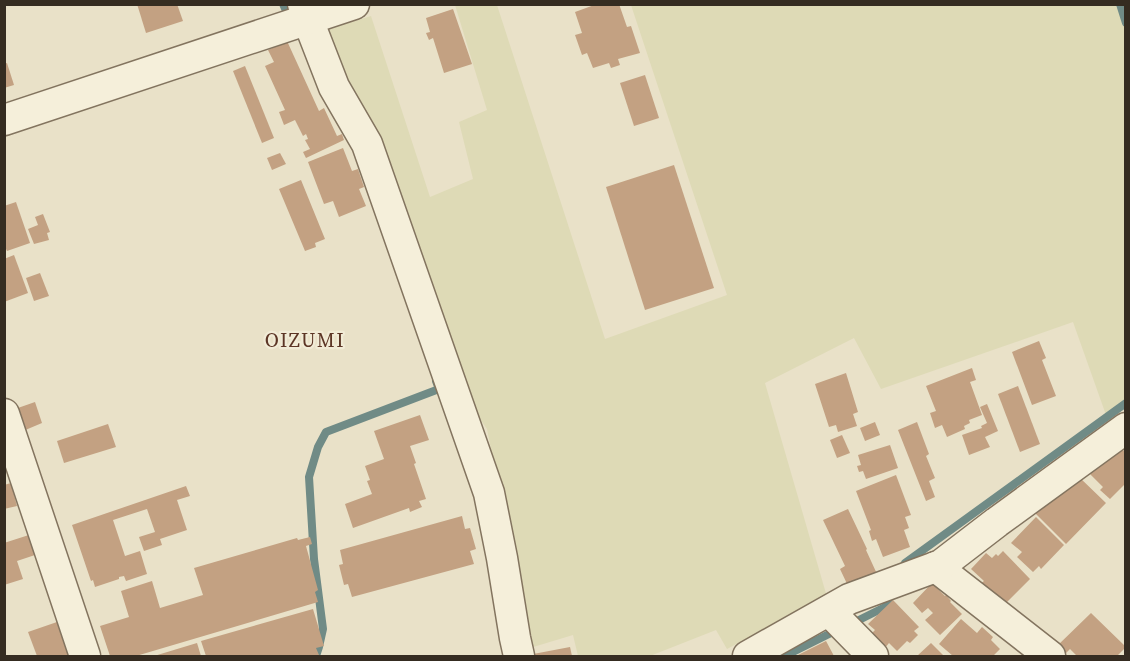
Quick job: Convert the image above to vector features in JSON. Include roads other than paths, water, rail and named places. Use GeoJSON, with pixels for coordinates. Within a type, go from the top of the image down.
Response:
{"type":"FeatureCollection","features":[{"type":"Feature","properties":{"kind":"street"},"geometry":{"type":"LineString","coordinates":[[4,120],[305,12],[354,4]]}},
{"type":"Feature","properties":{"kind":"street"},"geometry":{"type":"LineString","coordinates":[[305,12],[334,87],[367,144],[489,493],[519,657]]}},
{"type":"Feature","properties":{"kind":"street"},"geometry":{"type":"LineString","coordinates":[[4,414],[85,657]]}},
{"type":"Feature","properties":{"kind":"street"},"geometry":{"type":"LineString","coordinates":[[748,657],[849,600],[941,565],[1125,428]]}},
{"type":"Feature","properties":{"kind":"street"},"geometry":{"type":"LineString","coordinates":[[936,567],[1050,657]]}},
{"type":"Feature","properties":{"kind":"street"},"geometry":{"type":"LineString","coordinates":[[829,611],[873,657]]}},
{"type":"Feature","properties":{"kind":"waterway"},"geometry":{"type":"LineString","coordinates":[[283,4],[290,20]]}},
{"type":"Feature","properties":{"kind":"waterway"},"geometry":{"type":"LineString","coordinates":[[1120,4],[1126,23]]}},
{"type":"Feature","properties":{"kind":"waterway"},"geometry":{"type":"LineString","coordinates":[[316,656],[323,629],[314,559],[309,477],[318,447],[326,432],[439,389],[436,381]]}},
{"type":"Feature","properties":{"kind":"waterway"},"geometry":{"type":"LineString","coordinates":[[903,568],[905,563],[1126,403]]}},
{"type":"Feature","properties":{"kind":"waterway"},"geometry":{"type":"LineString","coordinates":[[851,624],[885,607],[892,592]]}},
{"type":"Feature","properties":{"kind":"waterway"},"geometry":{"type":"LineString","coordinates":[[785,656],[837,630]]}},
{"type":"Feature","properties":{"kind":"district","name":"OIZUMI"},"geometry":{"type":"Point","coordinates":[305,340]}}]}
